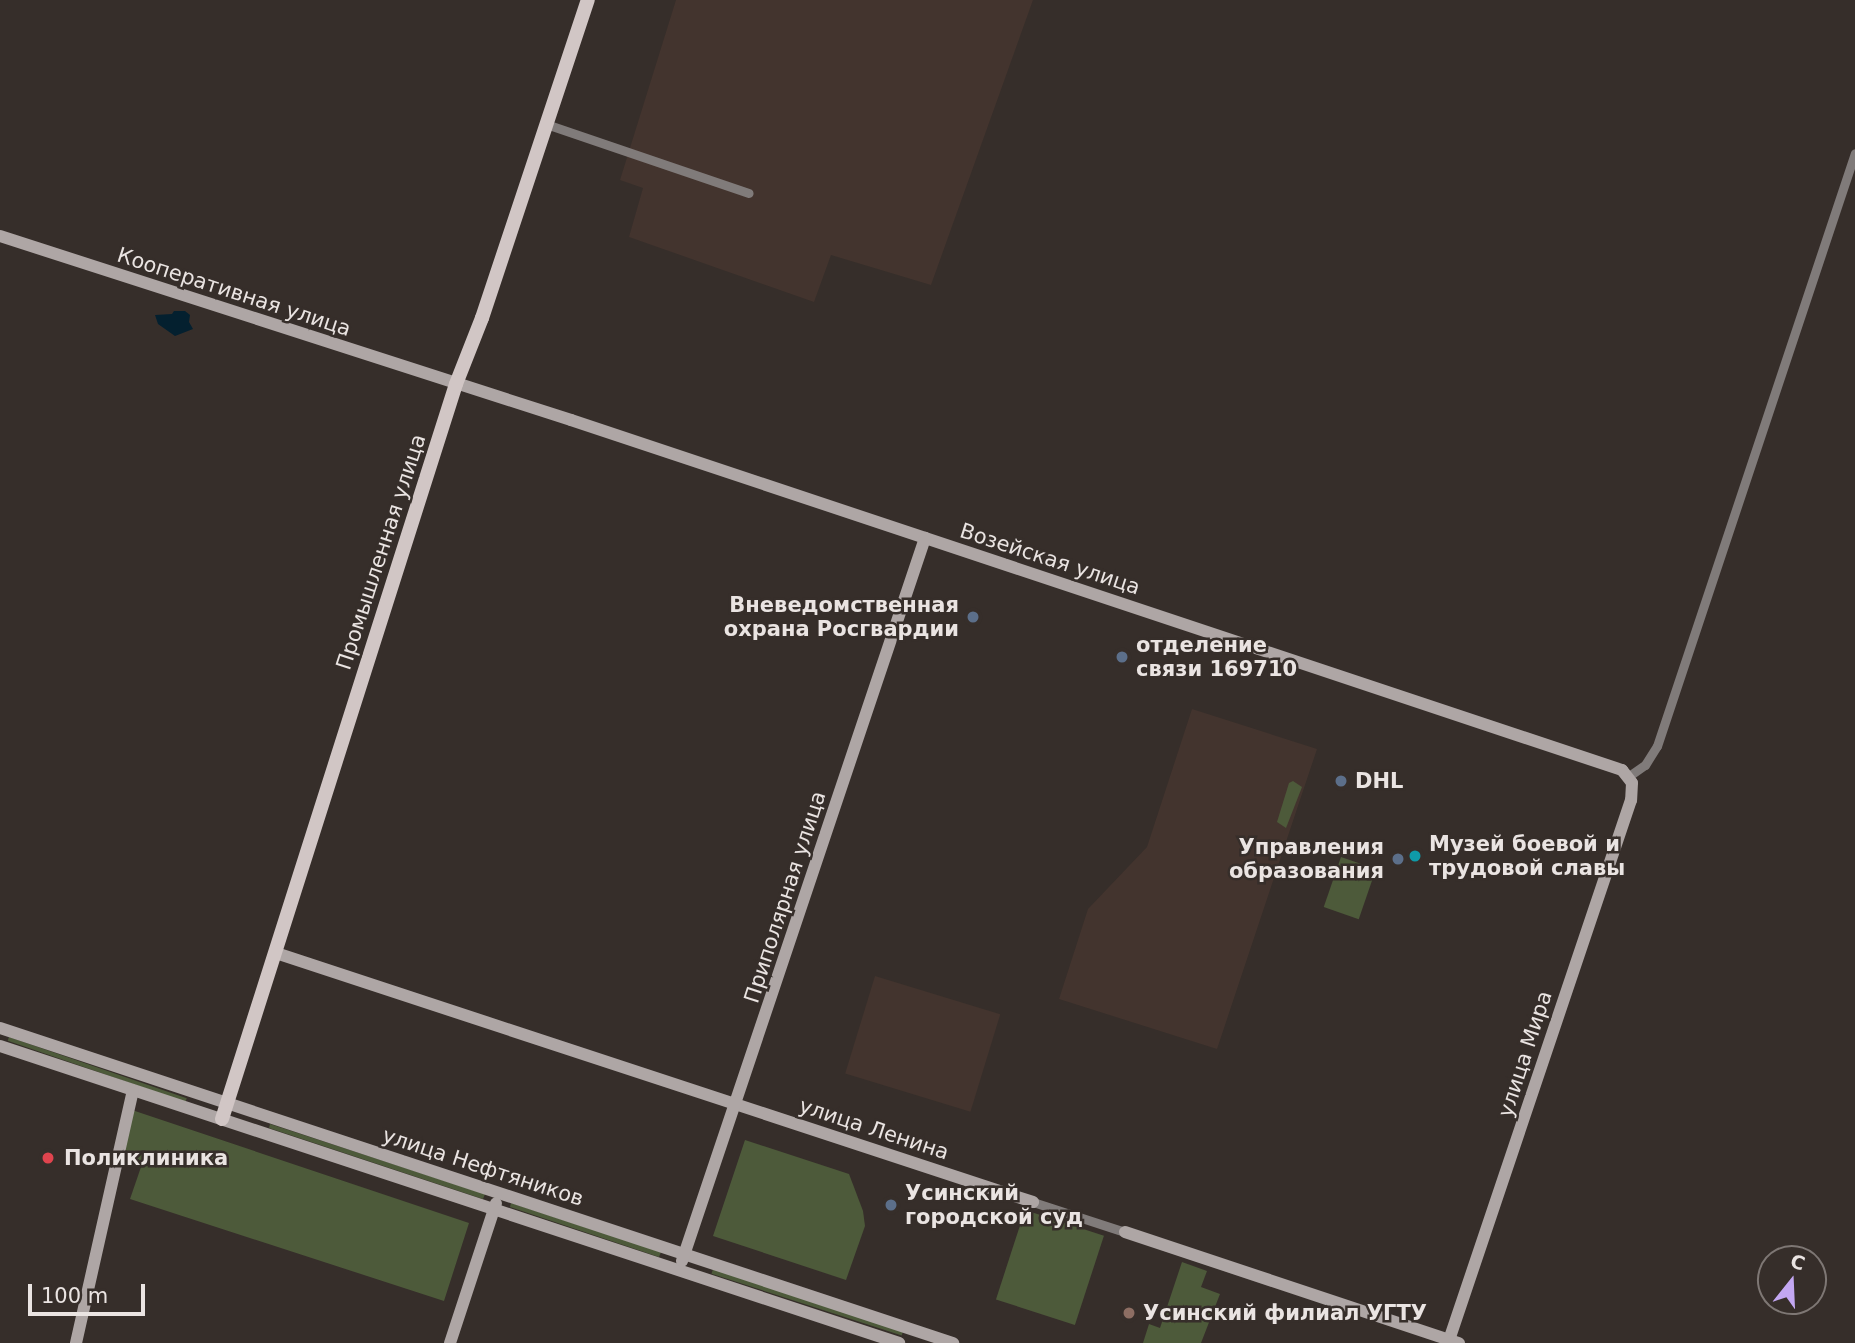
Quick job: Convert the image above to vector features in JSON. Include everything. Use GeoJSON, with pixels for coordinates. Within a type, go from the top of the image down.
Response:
{"type":"FeatureCollection","features":[{"type":"Feature","properties":{"kind":"main road","name":"Промышленная улица"},"geometry":{"type":"LineString","coordinates":[[222,1119],[456,384],[482,318],[588,0]]}},
{"type":"Feature","properties":{"kind":"main road","name":"Кооперативная улица"},"geometry":{"type":"LineString","coordinates":[[0,236],[456,384]]}},
{"type":"Feature","properties":{"kind":"main road","name":"Возейская улица"},"geometry":{"type":"LineString","coordinates":[[456,384],[1603,763],[1629,776]]}},
{"type":"Feature","properties":{"kind":"main road","name":"Приполярная улица"},"geometry":{"type":"LineString","coordinates":[[680,1268],[925,538]]}},
{"type":"Feature","properties":{"kind":"main road","name":"улица Мира"},"geometry":{"type":"LineString","coordinates":[[1452,1342],[1630,800],[1629,776]]}},
{"type":"Feature","properties":{"kind":"main road","name":"улица Ленина"},"geometry":{"type":"LineString","coordinates":[[276,953],[1033,1202]]}},
{"type":"Feature","properties":{"kind":"main road","name":"улица Нефтяников"},"geometry":{"type":"LineString","coordinates":[[0,1028],[953,1343]]}},
{"type":"Feature","properties":{"kind":"main road","name":"улица Нефтяников"},"geometry":{"type":"LineString","coordinates":[[0,1046],[680,1268],[899,1343]]}},
{"type":"Feature","properties":{"kind":"main road"},"geometry":{"type":"LineString","coordinates":[[76,1343],[133,1090]]}},
{"type":"Feature","properties":{"kind":"main road"},"geometry":{"type":"LineString","coordinates":[[450,1343],[500,1193]]}},
{"type":"Feature","properties":{"kind":"main road","name":"улица Ленина"},"geometry":{"type":"LineString","coordinates":[[1125,1232],[1452,1342]]}},
{"type":"Feature","properties":{"kind":"street"},"geometry":{"type":"LineString","coordinates":[[547,124],[750,193]]}},
{"type":"Feature","properties":{"kind":"street"},"geometry":{"type":"LineString","coordinates":[[1629,776],[1644,765],[1657,746],[1855,153]]}},
{"type":"Feature","properties":{"kind":"street","name":"улица Ленина"},"geometry":{"type":"LineString","coordinates":[[1033,1202],[1125,1232]]}},
{"type":"Feature","properties":{"kind":"shaded area"},"geometry":{"type":"Polygon","coordinates":[[[676,0],[1033,0],[931,285],[831,255],[814,302],[629,237],[643,188],[620,180],[676,0]]]}},
{"type":"Feature","properties":{"kind":"shaded area"},"geometry":{"type":"Polygon","coordinates":[[[1192,709],[1317,749],[1217,1049],[1059,999],[1088,909],[1147,847],[1192,709]]]}},
{"type":"Feature","properties":{"kind":"shaded area"},"geometry":{"type":"Polygon","coordinates":[[[875,976],[1000,1014],[970,1112],[845,1074],[875,976]]]}},
{"type":"Feature","properties":{"kind":"green space"},"geometry":{"type":"Polygon","coordinates":[[[1293,781],[1302,787],[1286,828],[1277,822],[1289,783],[1293,781]]]}},
{"type":"Feature","properties":{"kind":"green space"},"geometry":{"type":"Polygon","coordinates":[[[1341,857],[1376,869],[1359,919],[1324,907],[1341,857]]]}},
{"type":"Feature","properties":{"kind":"green space"},"geometry":{"type":"Polygon","coordinates":[[[9,1037],[187,1098],[185,1102],[8,1041],[9,1037]]]}},
{"type":"Feature","properties":{"kind":"green space"},"geometry":{"type":"Polygon","coordinates":[[[132,1110],[469,1223],[444,1301],[130,1199],[141,1167],[118,1158],[132,1110]]]}},
{"type":"Feature","properties":{"kind":"green space"},"geometry":{"type":"Polygon","coordinates":[[[270,1124],[485,1194],[483,1199],[269,1128],[270,1124]]]}},
{"type":"Feature","properties":{"kind":"green space"},"geometry":{"type":"Polygon","coordinates":[[[745,1140],[849,1174],[863,1211],[865,1226],[846,1280],[713,1236],[745,1140]]]}},
{"type":"Feature","properties":{"kind":"green space"},"geometry":{"type":"Polygon","coordinates":[[[511,1203],[661,1252],[659,1257],[510,1207],[511,1203]]]}},
{"type":"Feature","properties":{"kind":"green space"},"geometry":{"type":"Polygon","coordinates":[[[1025,1210],[1104,1236],[1075,1325],[996,1299],[1025,1210]]]}},
{"type":"Feature","properties":{"kind":"green space"},"geometry":{"type":"Polygon","coordinates":[[[1182,1262],[1207,1271],[1201,1287],[1220,1294],[1201,1343],[1143,1343],[1149,1324],[1160,1328],[1182,1262]]]}},
{"type":"Feature","properties":{"kind":"green space"},"geometry":{"type":"Polygon","coordinates":[[[713,1269],[903,1331],[902,1336],[711,1274],[713,1269]]]}},
{"type":"Feature","properties":{"kind":"water"},"geometry":{"type":"Polygon","coordinates":[[[174,311],[185,311],[190,315],[189,322],[193,329],[175,336],[158,324],[155,315],[172,314],[174,311]]]}},
{"type":"Feature","properties":{"kind":"place","name":"Вневедомственная охрана Росгвардии"},"geometry":{"type":"Point","coordinates":[973,617]}},
{"type":"Feature","properties":{"kind":"place","name":"отделение связи 169710"},"geometry":{"type":"Point","coordinates":[1122,657]}},
{"type":"Feature","properties":{"kind":"place","name":"DHL"},"geometry":{"type":"Point","coordinates":[1341,781]}},
{"type":"Feature","properties":{"kind":"place","name":"Музей боевой и трудовой славы"},"geometry":{"type":"Point","coordinates":[1415,856]}},
{"type":"Feature","properties":{"kind":"place","name":"Управления образования"},"geometry":{"type":"Point","coordinates":[1398,859]}},
{"type":"Feature","properties":{"kind":"place","name":"Поликлиника"},"geometry":{"type":"Point","coordinates":[48,1158]}},
{"type":"Feature","properties":{"kind":"place","name":"Усинский городской суд"},"geometry":{"type":"Point","coordinates":[891,1205]}},
{"type":"Feature","properties":{"kind":"place","name":"Усинский филиал УГТУ"},"geometry":{"type":"Point","coordinates":[1129,1313]}}]}
